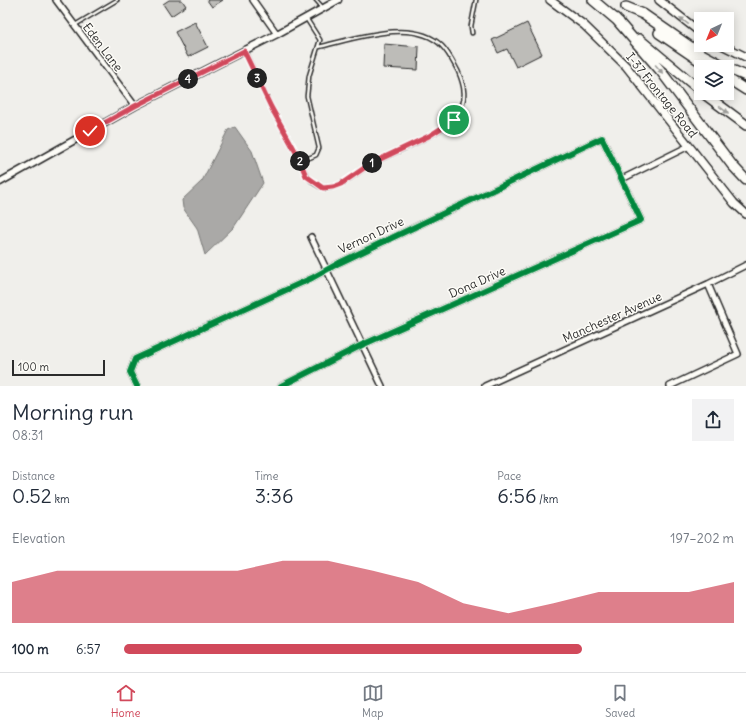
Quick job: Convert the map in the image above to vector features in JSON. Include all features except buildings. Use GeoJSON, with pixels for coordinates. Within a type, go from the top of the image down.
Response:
{"type":"FeatureCollection","features":[{"type":"Feature","properties":{"kind":"highway"},"geometry":{"type":"LineString","coordinates":[[594,0],[694,85]]}},
{"type":"Feature","properties":{"kind":"highway"},"geometry":{"type":"LineString","coordinates":[[619,0],[682,50],[698,60]]}},
{"type":"Feature","properties":{"kind":"highway"},"geometry":{"type":"LineString","coordinates":[[626,7],[643,14],[698,52],[713,60]]}},
{"type":"Feature","properties":{"kind":"highway"},"geometry":{"type":"LineString","coordinates":[[614,18],[660,70],[732,165],[746,180]]}},
{"type":"Feature","properties":{"kind":"highway"},"geometry":{"type":"LineString","coordinates":[[734,71],[746,76]]}},
{"type":"Feature","properties":{"kind":"highway"},"geometry":{"type":"LineString","coordinates":[[734,82],[746,90]]}},
{"type":"Feature","properties":{"kind":"highway"},"geometry":{"type":"LineString","coordinates":[[713,100],[746,125]]}},
{"type":"Feature","properties":{"kind":"main road","name":"I-37 Frontage Road"},"geometry":{"type":"LineString","coordinates":[[550,0],[584,25],[626,66],[734,202],[746,214]]}},
{"type":"Feature","properties":{"kind":"main road"},"geometry":{"type":"LineString","coordinates":[[659,0],[668,9],[694,28]]}},
{"type":"Feature","properties":{"kind":"main road"},"geometry":{"type":"LineString","coordinates":[[734,51],[746,57]]}},
{"type":"Feature","properties":{"kind":"street","name":"Eden Lane"},"geometry":{"type":"LineString","coordinates":[[56,0],[135,106]]}},
{"type":"Feature","properties":{"kind":"street"},"geometry":{"type":"LineString","coordinates":[[253,0],[277,34]]}},
{"type":"Feature","properties":{"kind":"street"},"geometry":{"type":"LineString","coordinates":[[0,182],[135,106],[277,34],[338,0]]}},
{"type":"Feature","properties":{"kind":"street","name":"Vernon Drive"},"geometry":{"type":"LineString","coordinates":[[137,386],[130,372],[135,359],[312,278],[327,269],[602,138],[622,179]]}},
{"type":"Feature","properties":{"kind":"street"},"geometry":{"type":"LineString","coordinates":[[622,179],[689,146]]}},
{"type":"Feature","properties":{"kind":"street","name":"Dona Drive"},"geometry":{"type":"LineString","coordinates":[[281,386],[362,345],[642,220],[622,179]]}},
{"type":"Feature","properties":{"kind":"street"},"geometry":{"type":"LineString","coordinates":[[311,237],[382,386]]}},
{"type":"Feature","properties":{"kind":"street","name":"Manchester Avenue"},"geometry":{"type":"LineString","coordinates":[[485,386],[708,284],[746,265]]}},
{"type":"Feature","properties":{"kind":"street"},"geometry":{"type":"LineString","coordinates":[[670,386],[738,354],[708,284]]}},
{"type":"Feature","properties":{"kind":"lane"},"geometry":{"type":"LineString","coordinates":[[74,25],[118,0]]}},
{"type":"Feature","properties":{"kind":"lane"},"geometry":{"type":"LineString","coordinates":[[316,0],[323,8]]}},
{"type":"Feature","properties":{"kind":"lane"},"geometry":{"type":"LineString","coordinates":[[472,33],[470,26],[476,0]]}},
{"type":"Feature","properties":{"kind":"lane"},"geometry":{"type":"LineString","coordinates":[[298,156],[309,158],[316,155],[319,148],[308,96],[309,76],[320,40],[306,18]]}},
{"type":"Feature","properties":{"kind":"lane"},"geometry":{"type":"LineString","coordinates":[[244,51],[271,107],[298,156],[306,176],[323,188],[333,187],[370,164],[436,132],[454,120],[458,115],[465,99],[464,86],[452,60],[441,45],[425,34],[393,32],[366,36],[319,47]]}},
{"type":"Feature","properties":{"kind":"shaded area"},"geometry":{"type":"Polygon","coordinates":[[[235,127],[252,151],[263,183],[234,227],[205,255],[197,228],[183,208],[182,200],[202,181],[228,130],[235,127]]]}},
{"type":"Feature","properties":{"kind":"cycle path"},"geometry":{"type":"LineString","coordinates":[[137,386],[130,372],[135,359],[312,278],[339,263],[602,138],[641,220],[362,345],[281,386]]}},
{"type":"Feature","properties":{"kind":"route"},"geometry":{"type":"LineString","coordinates":[[90,131],[135,106],[244,51],[271,107],[298,156],[306,176],[323,188],[341,184],[370,164],[429,136],[454,120]]}}]}
